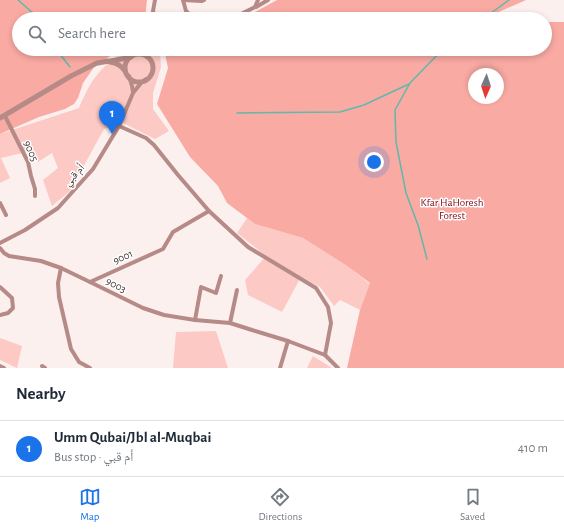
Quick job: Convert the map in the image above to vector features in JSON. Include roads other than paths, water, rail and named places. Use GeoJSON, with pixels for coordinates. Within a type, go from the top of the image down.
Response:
{"type":"FeatureCollection","features":[{"type":"Feature","properties":{"kind":"street"},"geometry":{"type":"LineString","coordinates":[[153,12],[154,0]]}},
{"type":"Feature","properties":{"kind":"street"},"geometry":{"type":"LineString","coordinates":[[187,12],[183,0],[204,0]]}},
{"type":"Feature","properties":{"kind":"street"},"geometry":{"type":"LineString","coordinates":[[255,7],[258,0]]}},
{"type":"Feature","properties":{"kind":"street"},"geometry":{"type":"LineString","coordinates":[[245,12],[268,0]]}},
{"type":"Feature","properties":{"kind":"street"},"geometry":{"type":"LineString","coordinates":[[131,57],[126,64],[127,74],[132,79],[142,81],[151,74],[153,70],[151,61],[145,56]]}},
{"type":"Feature","properties":{"kind":"street"},"geometry":{"type":"LineString","coordinates":[[2,117],[71,76],[97,63],[131,57]]}},
{"type":"Feature","properties":{"kind":"street"},"geometry":{"type":"LineString","coordinates":[[105,62],[113,62],[123,68],[132,86],[133,93]]}},
{"type":"Feature","properties":{"kind":"street","name":"أم قبي"},"geometry":{"type":"LineString","coordinates":[[0,243],[25,230],[58,208],[93,169],[119,126],[133,93],[141,82],[146,79]]}},
{"type":"Feature","properties":{"kind":"street","name":"9005"},"geometry":{"type":"LineString","coordinates":[[2,117],[28,162],[36,189],[35,196]]}},
{"type":"Feature","properties":{"kind":"street"},"geometry":{"type":"LineString","coordinates":[[119,126],[146,138],[154,144],[209,211],[248,247],[316,288],[328,307],[331,323],[325,355]]}},
{"type":"Feature","properties":{"kind":"street"},"geometry":{"type":"LineString","coordinates":[[0,203],[6,215]]}},
{"type":"Feature","properties":{"kind":"street","name":"9001"},"geometry":{"type":"LineString","coordinates":[[90,282],[163,249],[173,232],[209,211]]}},
{"type":"Feature","properties":{"kind":"street","name":"9003"},"geometry":{"type":"LineString","coordinates":[[0,248],[9,256],[41,261],[61,268],[143,308],[164,315],[195,320],[230,323],[288,341],[325,355],[338,368]]}},
{"type":"Feature","properties":{"kind":"street"},"geometry":{"type":"LineString","coordinates":[[61,268],[58,283],[59,297],[71,349],[79,362],[90,368]]}},
{"type":"Feature","properties":{"kind":"street"},"geometry":{"type":"LineString","coordinates":[[195,320],[201,287],[216,293],[220,276]]}},
{"type":"Feature","properties":{"kind":"street"},"geometry":{"type":"LineString","coordinates":[[0,287],[12,298],[13,308],[8,313],[0,315]]}},
{"type":"Feature","properties":{"kind":"street"},"geometry":{"type":"LineString","coordinates":[[230,323],[237,290]]}},
{"type":"Feature","properties":{"kind":"street"},"geometry":{"type":"LineString","coordinates":[[280,368],[288,341]]}},
{"type":"Feature","properties":{"kind":"street"},"geometry":{"type":"LineString","coordinates":[[0,366],[4,368]]}},
{"type":"Feature","properties":{"kind":"waterway"},"geometry":{"type":"LineString","coordinates":[[18,0],[32,12]]}},
{"type":"Feature","properties":{"kind":"waterway"},"geometry":{"type":"LineString","coordinates":[[493,12],[509,0]]}},
{"type":"Feature","properties":{"kind":"waterway"},"geometry":{"type":"LineString","coordinates":[[61,56],[70,67]]}},
{"type":"Feature","properties":{"kind":"waterway"},"geometry":{"type":"LineString","coordinates":[[427,259],[418,225],[406,193],[396,142],[395,110],[410,83],[436,56]]}},
{"type":"Feature","properties":{"kind":"waterway"},"geometry":{"type":"LineString","coordinates":[[237,113],[340,112],[364,105],[409,84]]}},
{"type":"Feature","properties":{"kind":"place","name":"Umm Qubai/Jbl al-Muqbai"},"geometry":{"type":"Point","coordinates":[112,134]}},
{"type":"Feature","properties":{"kind":"park label","name":"Kfar HaHoresh Forest"},"geometry":{"type":"Point","coordinates":[452,208]}}]}
